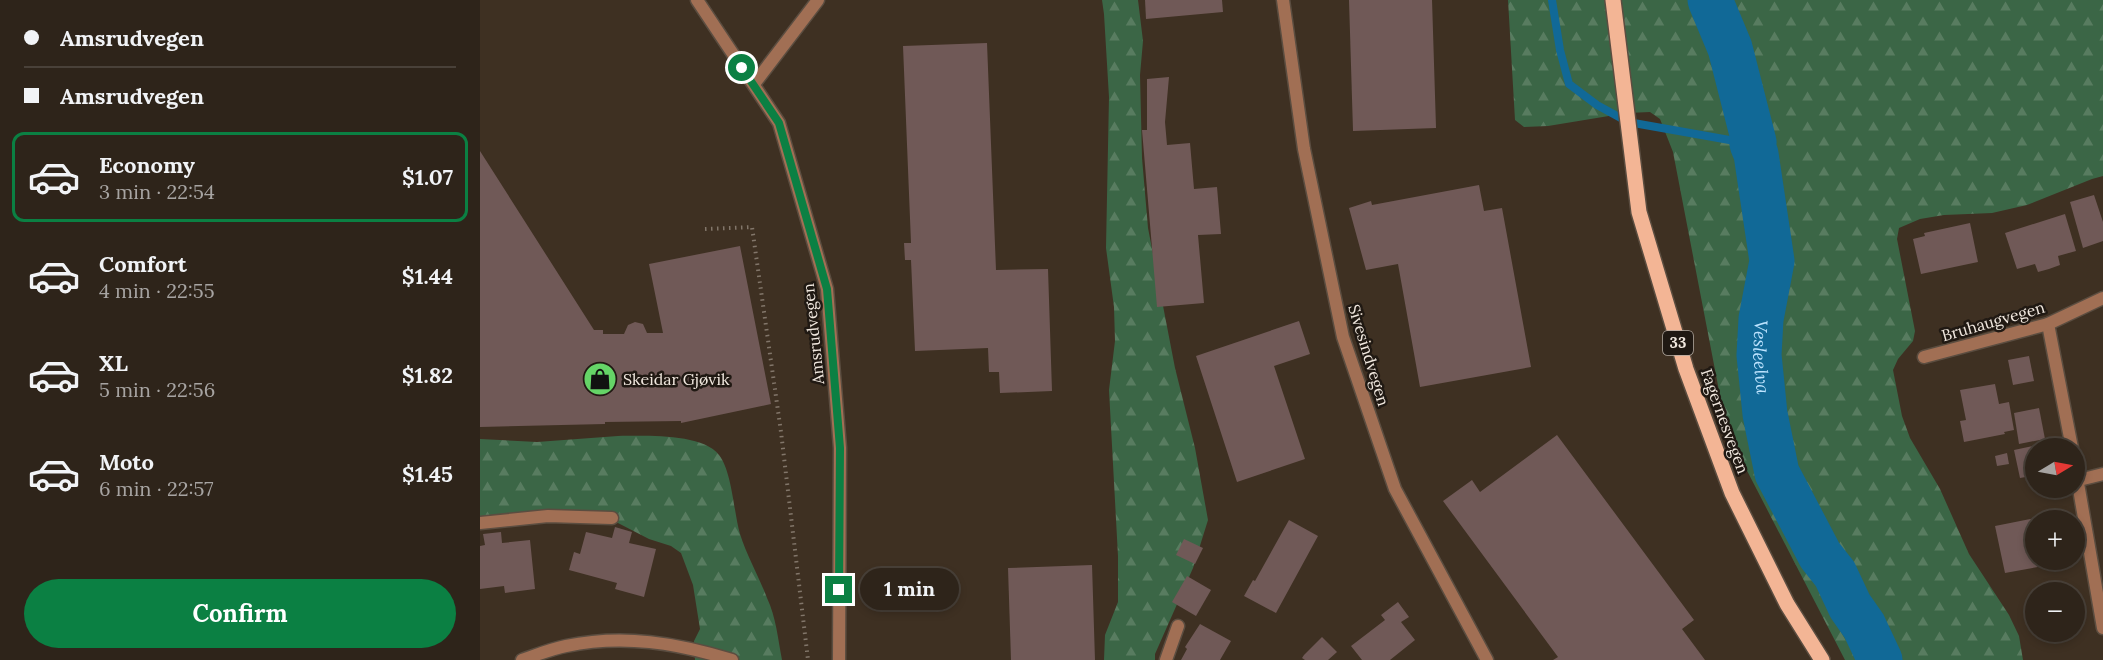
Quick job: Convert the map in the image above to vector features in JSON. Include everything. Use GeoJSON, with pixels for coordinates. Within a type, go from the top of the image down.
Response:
{"type":"FeatureCollection","features":[{"type":"Feature","properties":{"kind":"main road","name":"Fagernesvegen"},"geometry":{"type":"LineString","coordinates":[[1613,0],[1639,212],[1686,369],[1732,493],[1787,604],[1822,660]]}},
{"type":"Feature","properties":{"kind":"street","name":"Amsrudvegen"},"geometry":{"type":"LineString","coordinates":[[698,0],[779,123],[827,289],[840,448],[839,660]]}},
{"type":"Feature","properties":{"kind":"street"},"geometry":{"type":"LineString","coordinates":[[754,84],[818,0]]}},
{"type":"Feature","properties":{"kind":"street","name":"Sivesindvegen"},"geometry":{"type":"LineString","coordinates":[[1283,0],[1304,149],[1343,337],[1395,489],[1487,660]]}},
{"type":"Feature","properties":{"kind":"street","name":"Bruhaugvegen"},"geometry":{"type":"LineString","coordinates":[[1924,357],[2048,324],[2103,298]]}},
{"type":"Feature","properties":{"kind":"street"},"geometry":{"type":"LineString","coordinates":[[2048,324],[2070,438]]}},
{"type":"Feature","properties":{"kind":"street"},"geometry":{"type":"LineString","coordinates":[[2085,478],[2103,474]]}},
{"type":"Feature","properties":{"kind":"street"},"geometry":{"type":"LineString","coordinates":[[2082,498],[2103,628]]}},
{"type":"Feature","properties":{"kind":"street"},"geometry":{"type":"LineString","coordinates":[[480,523],[548,516],[612,518]]}},
{"type":"Feature","properties":{"kind":"street"},"geometry":{"type":"LineString","coordinates":[[1166,660],[1178,626]]}},
{"type":"Feature","properties":{"kind":"street"},"geometry":{"type":"LineString","coordinates":[[522,660],[565,646],[615,639],[665,643],[732,660]]}},
{"type":"Feature","properties":{"kind":"path"},"geometry":{"type":"LineString","coordinates":[[705,229],[752,227],[781,432],[808,660]]}},
{"type":"Feature","properties":{"kind":"green space"},"geometry":{"type":"Polygon","coordinates":[[[1102,0],[1138,0],[1143,41],[1140,75],[1142,158],[1148,228],[1208,520],[1193,568],[1155,654],[1155,660],[1104,660],[1105,635],[1118,602],[1118,556],[1109,390],[1115,341],[1114,307],[1106,248],[1109,97],[1102,0]]]}},
{"type":"Feature","properties":{"kind":"green space"},"geometry":{"type":"Polygon","coordinates":[[[1508,0],[2103,0],[2103,176],[2027,205],[1992,213],[1944,215],[1920,219],[1899,228],[1897,239],[1915,331],[1913,341],[1898,359],[1893,370],[1902,416],[1910,438],[1940,489],[1969,554],[2009,615],[2019,636],[2023,660],[1845,660],[1727,432],[1673,152],[1660,119],[1650,112],[1627,113],[1548,126],[1524,127],[1515,120],[1508,0]]]}},
{"type":"Feature","properties":{"kind":"green space"},"geometry":{"type":"Polygon","coordinates":[[[618,436],[686,439],[711,448],[719,455],[730,482],[740,534],[773,613],[782,660],[695,660],[694,641],[700,629],[693,585],[681,553],[671,546],[649,539],[618,523],[535,517],[480,521],[480,439],[537,442],[618,436]]]}},
{"type":"Feature","properties":{"kind":"building"},"geometry":{"type":"Polygon","coordinates":[[[1145,0],[1222,0],[1223,12],[1146,19],[1145,0]]]}},
{"type":"Feature","properties":{"kind":"building"},"geometry":{"type":"Polygon","coordinates":[[[1349,0],[1432,0],[1436,128],[1353,131],[1349,0]]]}},
{"type":"Feature","properties":{"kind":"building"},"geometry":{"type":"Polygon","coordinates":[[[987,43],[996,270],[1048,269],[1052,391],[1000,393],[999,372],[989,372],[988,348],[915,351],[911,260],[905,260],[904,243],[911,243],[903,46],[987,43]]]}},
{"type":"Feature","properties":{"kind":"building"},"geometry":{"type":"Polygon","coordinates":[[[1169,77],[1165,122],[1167,145],[1190,143],[1194,189],[1217,187],[1221,234],[1198,235],[1204,303],[1157,307],[1142,130],[1147,130],[1147,79],[1169,77]]]}},
{"type":"Feature","properties":{"kind":"building"},"geometry":{"type":"Polygon","coordinates":[[[480,151],[594,330],[603,330],[603,334],[624,334],[628,325],[635,322],[643,324],[647,333],[663,333],[649,264],[740,246],[771,404],[681,423],[681,421],[605,422],[605,424],[480,427],[480,151]]]}},
{"type":"Feature","properties":{"kind":"building"},"geometry":{"type":"Polygon","coordinates":[[[1479,185],[1484,211],[1502,208],[1531,367],[1420,387],[1398,264],[1366,270],[1349,208],[1371,201],[1372,205],[1479,185]]]}},
{"type":"Feature","properties":{"kind":"building"},"geometry":{"type":"Polygon","coordinates":[[[2094,195],[2103,222],[2103,241],[2083,248],[2070,202],[2094,195]]]}},
{"type":"Feature","properties":{"kind":"building"},"geometry":{"type":"Polygon","coordinates":[[[2065,214],[2076,251],[2058,256],[2060,265],[2049,269],[2038,272],[2035,264],[2017,269],[2005,233],[2065,214]]]}},
{"type":"Feature","properties":{"kind":"building"},"geometry":{"type":"Polygon","coordinates":[[[1970,223],[1978,262],[1921,274],[1913,239],[1925,236],[1924,233],[1970,223]]]}},
{"type":"Feature","properties":{"kind":"building"},"geometry":{"type":"Polygon","coordinates":[[[1299,321],[1310,354],[1274,366],[1305,459],[1237,482],[1196,356],[1299,321]]]}},
{"type":"Feature","properties":{"kind":"building"},"geometry":{"type":"Polygon","coordinates":[[[2029,356],[2034,381],[2013,385],[2008,360],[2029,356]]]}},
{"type":"Feature","properties":{"kind":"building"},"geometry":{"type":"Polygon","coordinates":[[[1995,384],[1999,404],[2009,402],[2014,430],[1964,442],[1960,421],[1966,420],[1960,390],[1995,384]]]}},
{"type":"Feature","properties":{"kind":"building"},"geometry":{"type":"Polygon","coordinates":[[[2039,408],[2045,438],[2025,438],[2025,443],[2019,444],[2014,413],[2039,408]]]}},
{"type":"Feature","properties":{"kind":"building"},"geometry":{"type":"Polygon","coordinates":[[[1557,435],[1694,620],[1682,629],[1705,660],[1553,660],[1558,657],[1443,501],[1472,480],[1480,492],[1557,435]]]}},
{"type":"Feature","properties":{"kind":"building"},"geometry":{"type":"Polygon","coordinates":[[[2025,448],[2025,477],[2020,478],[2014,450],[2025,448]]]}},
{"type":"Feature","properties":{"kind":"building"},"geometry":{"type":"Polygon","coordinates":[[[2007,453],[2009,464],[1997,466],[1995,456],[2007,453]]]}},
{"type":"Feature","properties":{"kind":"building"},"geometry":{"type":"Polygon","coordinates":[[[1289,520],[1318,536],[1276,613],[1244,596],[1253,580],[1255,581],[1289,520]]]}},
{"type":"Feature","properties":{"kind":"building"},"geometry":{"type":"Polygon","coordinates":[[[2025,520],[2025,569],[2005,573],[1995,526],[2025,520]]]}},
{"type":"Feature","properties":{"kind":"building"},"geometry":{"type":"Polygon","coordinates":[[[615,527],[632,532],[629,543],[656,549],[644,597],[615,589],[617,583],[569,570],[574,552],[580,554],[586,532],[612,538],[615,527]]]}},
{"type":"Feature","properties":{"kind":"building"},"geometry":{"type":"Polygon","coordinates":[[[501,532],[502,543],[530,540],[535,589],[505,593],[504,586],[480,589],[480,546],[485,545],[483,534],[501,532]]]}},
{"type":"Feature","properties":{"kind":"building"},"geometry":{"type":"Polygon","coordinates":[[[1184,539],[1203,548],[1195,564],[1176,555],[1184,539]]]}},
{"type":"Feature","properties":{"kind":"building"},"geometry":{"type":"Polygon","coordinates":[[[1092,565],[1095,660],[1011,660],[1008,568],[1092,565]]]}},
{"type":"Feature","properties":{"kind":"building"},"geometry":{"type":"Polygon","coordinates":[[[1187,576],[1211,590],[1196,616],[1172,602],[1187,576]]]}},
{"type":"Feature","properties":{"kind":"building"},"geometry":{"type":"Polygon","coordinates":[[[1398,602],[1409,617],[1401,622],[1415,640],[1390,660],[1362,660],[1351,646],[1385,620],[1381,615],[1398,602]]]}},
{"type":"Feature","properties":{"kind":"building"},"geometry":{"type":"Polygon","coordinates":[[[1200,624],[1231,641],[1220,660],[1181,660],[1187,649],[1185,647],[1200,624]]]}},
{"type":"Feature","properties":{"kind":"building"},"geometry":{"type":"Polygon","coordinates":[[[1322,637],[1337,652],[1328,660],[1302,658],[1304,655],[1322,637]]]}},
{"type":"Feature","properties":{"kind":"waterway"},"geometry":{"type":"LineString","coordinates":[[1552,0],[1560,50],[1569,84],[1597,105],[1628,122],[1752,144]]}},
{"type":"Feature","properties":{"kind":"waterway","name":"Vesleelva"},"geometry":{"type":"LineString","coordinates":[[1710,0],[1730,48],[1754,142],[1752,144],[1756,154],[1772,261],[1761,319],[1759,355],[1765,414],[1777,473],[1820,555],[1835,574],[1850,606],[1864,626],[1880,660]]}},
{"type":"Feature","properties":{"kind":"place","name":"Skeidar Gjøvik"},"geometry":{"type":"Point","coordinates":[600,379]}},
{"type":"Feature","properties":{"kind":"route"},"geometry":{"type":"LineString","coordinates":[[742,68],[779,123],[827,289],[840,448],[839,590]]}}]}
